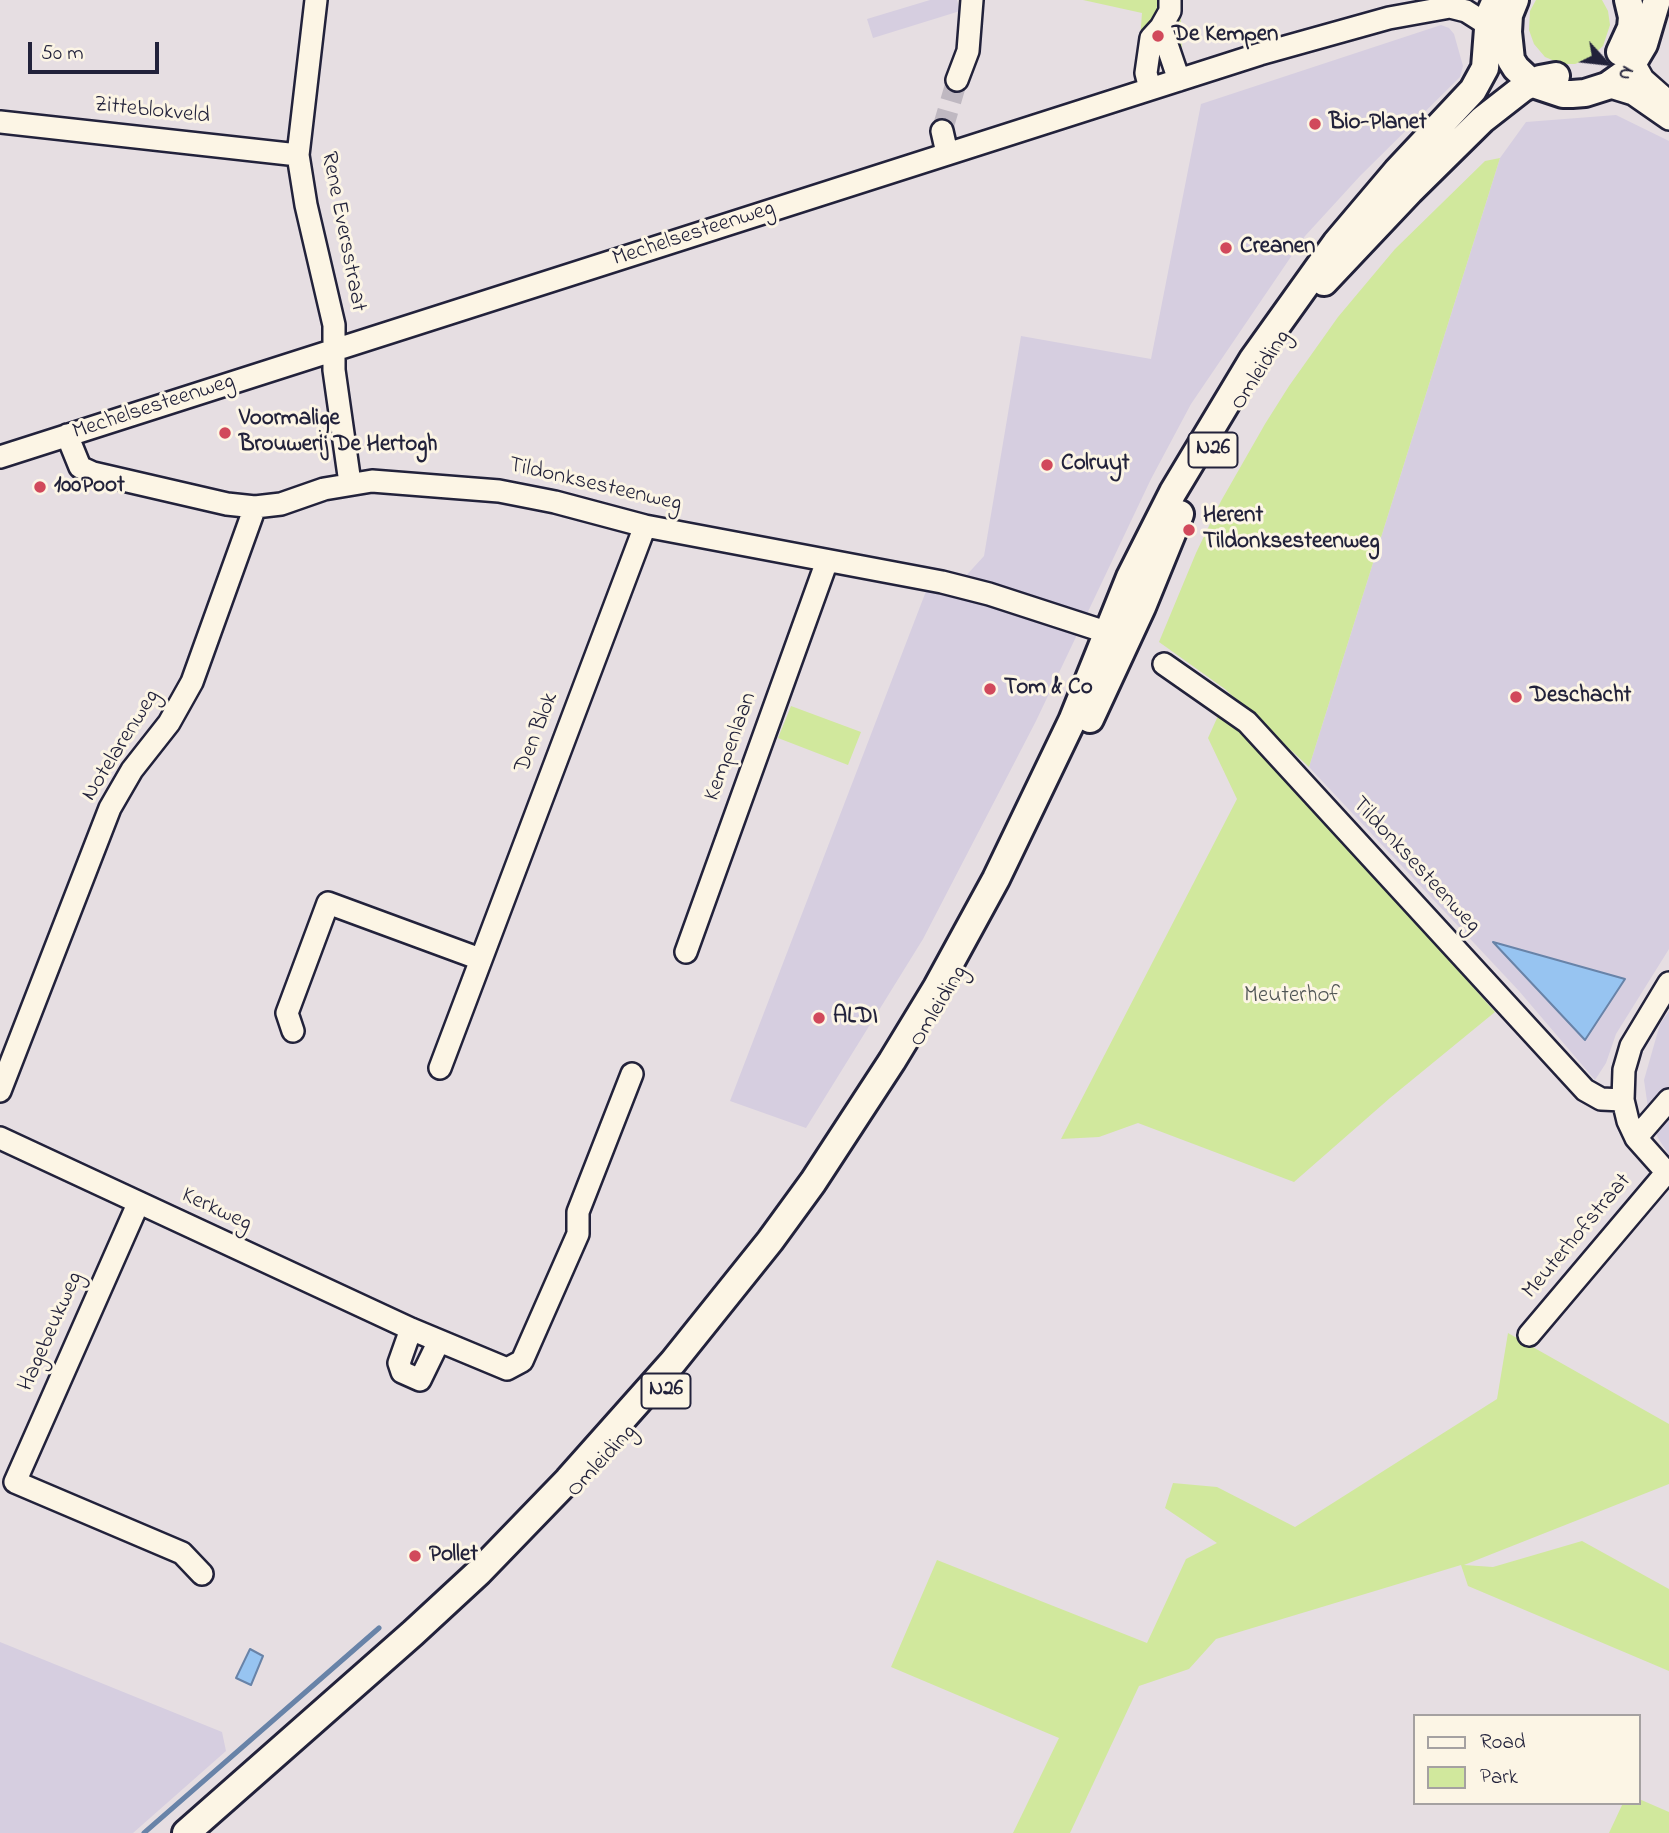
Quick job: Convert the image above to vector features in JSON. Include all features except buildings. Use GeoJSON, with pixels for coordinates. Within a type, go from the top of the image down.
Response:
{"type":"FeatureCollection","features":[{"type":"Feature","properties":{"kind":"main road","name":"N26"},"geometry":{"type":"LineString","coordinates":[[1496,0],[1498,33],[1516,68],[1551,85],[1585,93],[1619,79],[1634,63],[1644,44],[1657,0]]}},
{"type":"Feature","properties":{"kind":"main road","name":"N26"},"geometry":{"type":"LineString","coordinates":[[1498,33],[1515,0]]}},
{"type":"Feature","properties":{"kind":"main road"},"geometry":{"type":"LineString","coordinates":[[1628,0],[1632,17],[1629,36],[1634,63]]}},
{"type":"Feature","properties":{"kind":"main road","name":"Omleiding"},"geometry":{"type":"LineString","coordinates":[[205,1833],[445,1623],[554,1515],[637,1425],[752,1285],[795,1228],[865,1128],[933,1021],[978,941],[1061,779],[1119,634],[1130,577],[1173,492],[1278,321],[1360,212],[1424,143],[1463,113],[1487,90],[1502,67],[1498,33]]}},
{"type":"Feature","properties":{"kind":"main road","name":"N26"},"geometry":{"type":"LineString","coordinates":[[1551,85],[1602,69],[1617,57],[1629,36]]}},
{"type":"Feature","properties":{"kind":"main road","name":"Omleiding"},"geometry":{"type":"LineString","coordinates":[[186,1833],[479,1572],[619,1425],[770,1241],[813,1182],[892,1061],[954,957],[1014,844],[1072,721],[1119,634],[1195,481],[1243,398],[1298,314],[1325,281],[1436,164],[1507,99],[1551,85]]}},
{"type":"Feature","properties":{"kind":"street","name":"Rene Eversstraat"},"geometry":{"type":"LineString","coordinates":[[316,0],[298,155],[306,205],[334,325],[335,376],[350,484]]}},
{"type":"Feature","properties":{"kind":"street"},"geometry":{"type":"LineString","coordinates":[[957,80],[968,51],[972,0]]}},
{"type":"Feature","properties":{"kind":"street"},"geometry":{"type":"LineString","coordinates":[[1150,89],[1146,73],[1151,38],[1170,11],[1170,0]]}},
{"type":"Feature","properties":{"kind":"street","name":"Mechelsesteenweg"},"geometry":{"type":"LineString","coordinates":[[0,457],[1260,54],[1389,18],[1432,0]]}},
{"type":"Feature","properties":{"kind":"street","name":"Mechelsesteenweg"},"geometry":{"type":"LineString","coordinates":[[1389,18],[1457,8],[1473,15],[1498,33]]}},
{"type":"Feature","properties":{"kind":"street"},"geometry":{"type":"LineString","coordinates":[[1161,27],[1179,80]]}},
{"type":"Feature","properties":{"kind":"street"},"geometry":{"type":"LineString","coordinates":[[1634,63],[1651,88],[1669,102]]}},
{"type":"Feature","properties":{"kind":"street"},"geometry":{"type":"LineString","coordinates":[[1607,86],[1633,94],[1669,118]]}},
{"type":"Feature","properties":{"kind":"street","name":"Zitteblokveld"},"geometry":{"type":"LineString","coordinates":[[0,122],[298,155]]}},
{"type":"Feature","properties":{"kind":"street"},"geometry":{"type":"LineString","coordinates":[[943,131],[947,153]]}},
{"type":"Feature","properties":{"kind":"street","name":"Tildonksesteenweg"},"geometry":{"type":"LineString","coordinates":[[67,435],[80,467],[93,473],[227,504],[255,507],[281,504],[324,489],[372,481],[499,491],[555,502],[645,526],[942,582],[1119,634]]}},
{"type":"Feature","properties":{"kind":"street","name":"Notelarenweg"},"geometry":{"type":"LineString","coordinates":[[0,1091],[110,808],[132,770],[170,723],[192,682],[255,507]]}},
{"type":"Feature","properties":{"kind":"street","name":"Den Blok"},"geometry":{"type":"LineString","coordinates":[[440,1068],[645,526]]}},
{"type":"Feature","properties":{"kind":"street","name":"Kempenlaan"},"geometry":{"type":"LineString","coordinates":[[686,952],[827,561]]}},
{"type":"Feature","properties":{"kind":"street","name":"Tildonksesteenweg"},"geometry":{"type":"LineString","coordinates":[[1164,664],[1247,722],[1585,1090],[1601,1099],[1623,1100]]}},
{"type":"Feature","properties":{"kind":"street"},"geometry":{"type":"LineString","coordinates":[[293,1031],[288,1013],[328,903],[480,960]]}},
{"type":"Feature","properties":{"kind":"street"},"geometry":{"type":"LineString","coordinates":[[1668,1174],[1636,1138],[1623,1100],[1624,1070],[1631,1046],[1669,983]]}},
{"type":"Feature","properties":{"kind":"street","name":"Kerkweg"},"geometry":{"type":"LineString","coordinates":[[0,1138],[411,1329],[507,1368],[522,1361],[578,1234],[578,1212],[632,1074]]}},
{"type":"Feature","properties":{"kind":"street"},"geometry":{"type":"LineString","coordinates":[[1636,1138],[1669,1100]]}},
{"type":"Feature","properties":{"kind":"street","name":"Meuterhofstraat"},"geometry":{"type":"LineString","coordinates":[[1529,1335],[1668,1174]]}},
{"type":"Feature","properties":{"kind":"street","name":"Hagebeukweg"},"geometry":{"type":"LineString","coordinates":[[138,1204],[15,1482],[183,1553],[202,1574]]}},
{"type":"Feature","properties":{"kind":"street"},"geometry":{"type":"LineString","coordinates":[[411,1329],[399,1363],[402,1372],[420,1380],[439,1341]]}},
{"type":"Feature","properties":{"kind":"shaded area"},"geometry":{"type":"Polygon","coordinates":[[[930,0],[957,0],[960,11],[873,38],[867,19],[930,0]]]}},
{"type":"Feature","properties":{"kind":"shaded area"},"geometry":{"type":"Polygon","coordinates":[[[1441,25],[1454,34],[1463,66],[1460,77],[1360,176],[1305,236],[1191,404],[1151,479],[1036,721],[923,939],[806,1128],[730,1101],[933,573],[963,579],[984,556],[1021,336],[1151,359],[1201,104],[1441,25]]]}},
{"type":"Feature","properties":{"kind":"shaded area"},"geometry":{"type":"Polygon","coordinates":[[[1616,115],[1669,141],[1669,949],[1616,1034],[1606,1063],[1595,1080],[1519,991],[1309,767],[1500,158],[1526,122],[1616,115]]]}},
{"type":"Feature","properties":{"kind":"shaded area"},"geometry":{"type":"Polygon","coordinates":[[[1669,1011],[1669,1155],[1658,1138],[1649,1115],[1644,1080],[1660,1024],[1669,1011]]]}},
{"type":"Feature","properties":{"kind":"shaded area"},"geometry":{"type":"Polygon","coordinates":[[[0,1642],[222,1732],[226,1751],[133,1833],[0,1833],[0,1642]]]}},
{"type":"Feature","properties":{"kind":"green space"},"geometry":{"type":"Polygon","coordinates":[[[1083,0],[1180,0],[1182,50],[1138,67],[1142,13],[1083,0]]]}},
{"type":"Feature","properties":{"kind":"green space"},"geometry":{"type":"Polygon","coordinates":[[[1536,0],[1602,0],[1608,11],[1610,25],[1603,46],[1590,58],[1575,64],[1562,64],[1545,57],[1534,44],[1529,30],[1530,11],[1536,0]]]}},
{"type":"Feature","properties":{"kind":"green space"},"geometry":{"type":"Polygon","coordinates":[[[1500,158],[1309,767],[1225,689],[1159,642],[1221,501],[1289,386],[1338,317],[1395,249],[1485,161],[1500,158]]]}},
{"type":"Feature","properties":{"kind":"green space"},"geometry":{"type":"Polygon","coordinates":[[[791,706],[861,732],[848,765],[778,738],[791,706]]]}},
{"type":"Feature","properties":{"kind":"green space","name":"Meuterhof"},"geometry":{"type":"Polygon","coordinates":[[[1218,716],[1250,735],[1495,1012],[1390,1098],[1294,1182],[1138,1123],[1099,1137],[1061,1139],[1237,799],[1208,738],[1218,716]]]}},
{"type":"Feature","properties":{"kind":"green space"},"geometry":{"type":"Polygon","coordinates":[[[1508,1333],[1669,1424],[1669,1484],[1464,1565],[1493,1567],[1582,1541],[1669,1589],[1669,1671],[1468,1586],[1461,1565],[1216,1639],[1189,1669],[1139,1686],[1070,1833],[1013,1833],[1059,1738],[891,1667],[937,1560],[1147,1643],[1186,1559],[1217,1543],[1165,1508],[1173,1483],[1217,1487],[1295,1527],[1497,1399],[1508,1333]]]}},
{"type":"Feature","properties":{"kind":"green space"},"geometry":{"type":"Polygon","coordinates":[[[1641,1800],[1669,1812],[1669,1833],[1609,1833],[1622,1805],[1641,1805],[1641,1800]]]}},
{"type":"Feature","properties":{"kind":"water"},"geometry":{"type":"Polygon","coordinates":[[[1493,942],[1625,979],[1585,1040],[1493,942]]]}},
{"type":"Feature","properties":{"kind":"water"},"geometry":{"type":"Polygon","coordinates":[[[250,1649],[263,1656],[251,1685],[236,1678],[250,1649]]]}},
{"type":"Feature","properties":{"kind":"waterway"},"geometry":{"type":"LineString","coordinates":[[144,1833],[379,1628]]}},
{"type":"Feature","properties":{"kind":"tunnel"},"geometry":{"type":"LineString","coordinates":[[942,131],[957,80]]}},
{"type":"Feature","properties":{"kind":"place","name":"De Kempen"},"geometry":{"type":"Point","coordinates":[1158,36]}},
{"type":"Feature","properties":{"kind":"place","name":"Bio-Planet"},"geometry":{"type":"Point","coordinates":[1315,124]}},
{"type":"Feature","properties":{"kind":"place","name":"Creanen"},"geometry":{"type":"Point","coordinates":[1226,248]}},
{"type":"Feature","properties":{"kind":"place","name":"Voormalige Brouwerij De Hertogh"},"geometry":{"type":"Point","coordinates":[225,433]}},
{"type":"Feature","properties":{"kind":"place","name":"Colruyt"},"geometry":{"type":"Point","coordinates":[1047,465]}},
{"type":"Feature","properties":{"kind":"place","name":"100Poot"},"geometry":{"type":"Point","coordinates":[40,487]}},
{"type":"Feature","properties":{"kind":"place","name":"Herent Tildonksesteenweg"},"geometry":{"type":"Point","coordinates":[1189,530]}},
{"type":"Feature","properties":{"kind":"place","name":"Tom & Co"},"geometry":{"type":"Point","coordinates":[990,689]}},
{"type":"Feature","properties":{"kind":"place","name":"Deschacht"},"geometry":{"type":"Point","coordinates":[1516,697]}},
{"type":"Feature","properties":{"kind":"place","name":"ALDI"},"geometry":{"type":"Point","coordinates":[819,1018]}},
{"type":"Feature","properties":{"kind":"place","name":"Pollet"},"geometry":{"type":"Point","coordinates":[415,1556]}}]}
